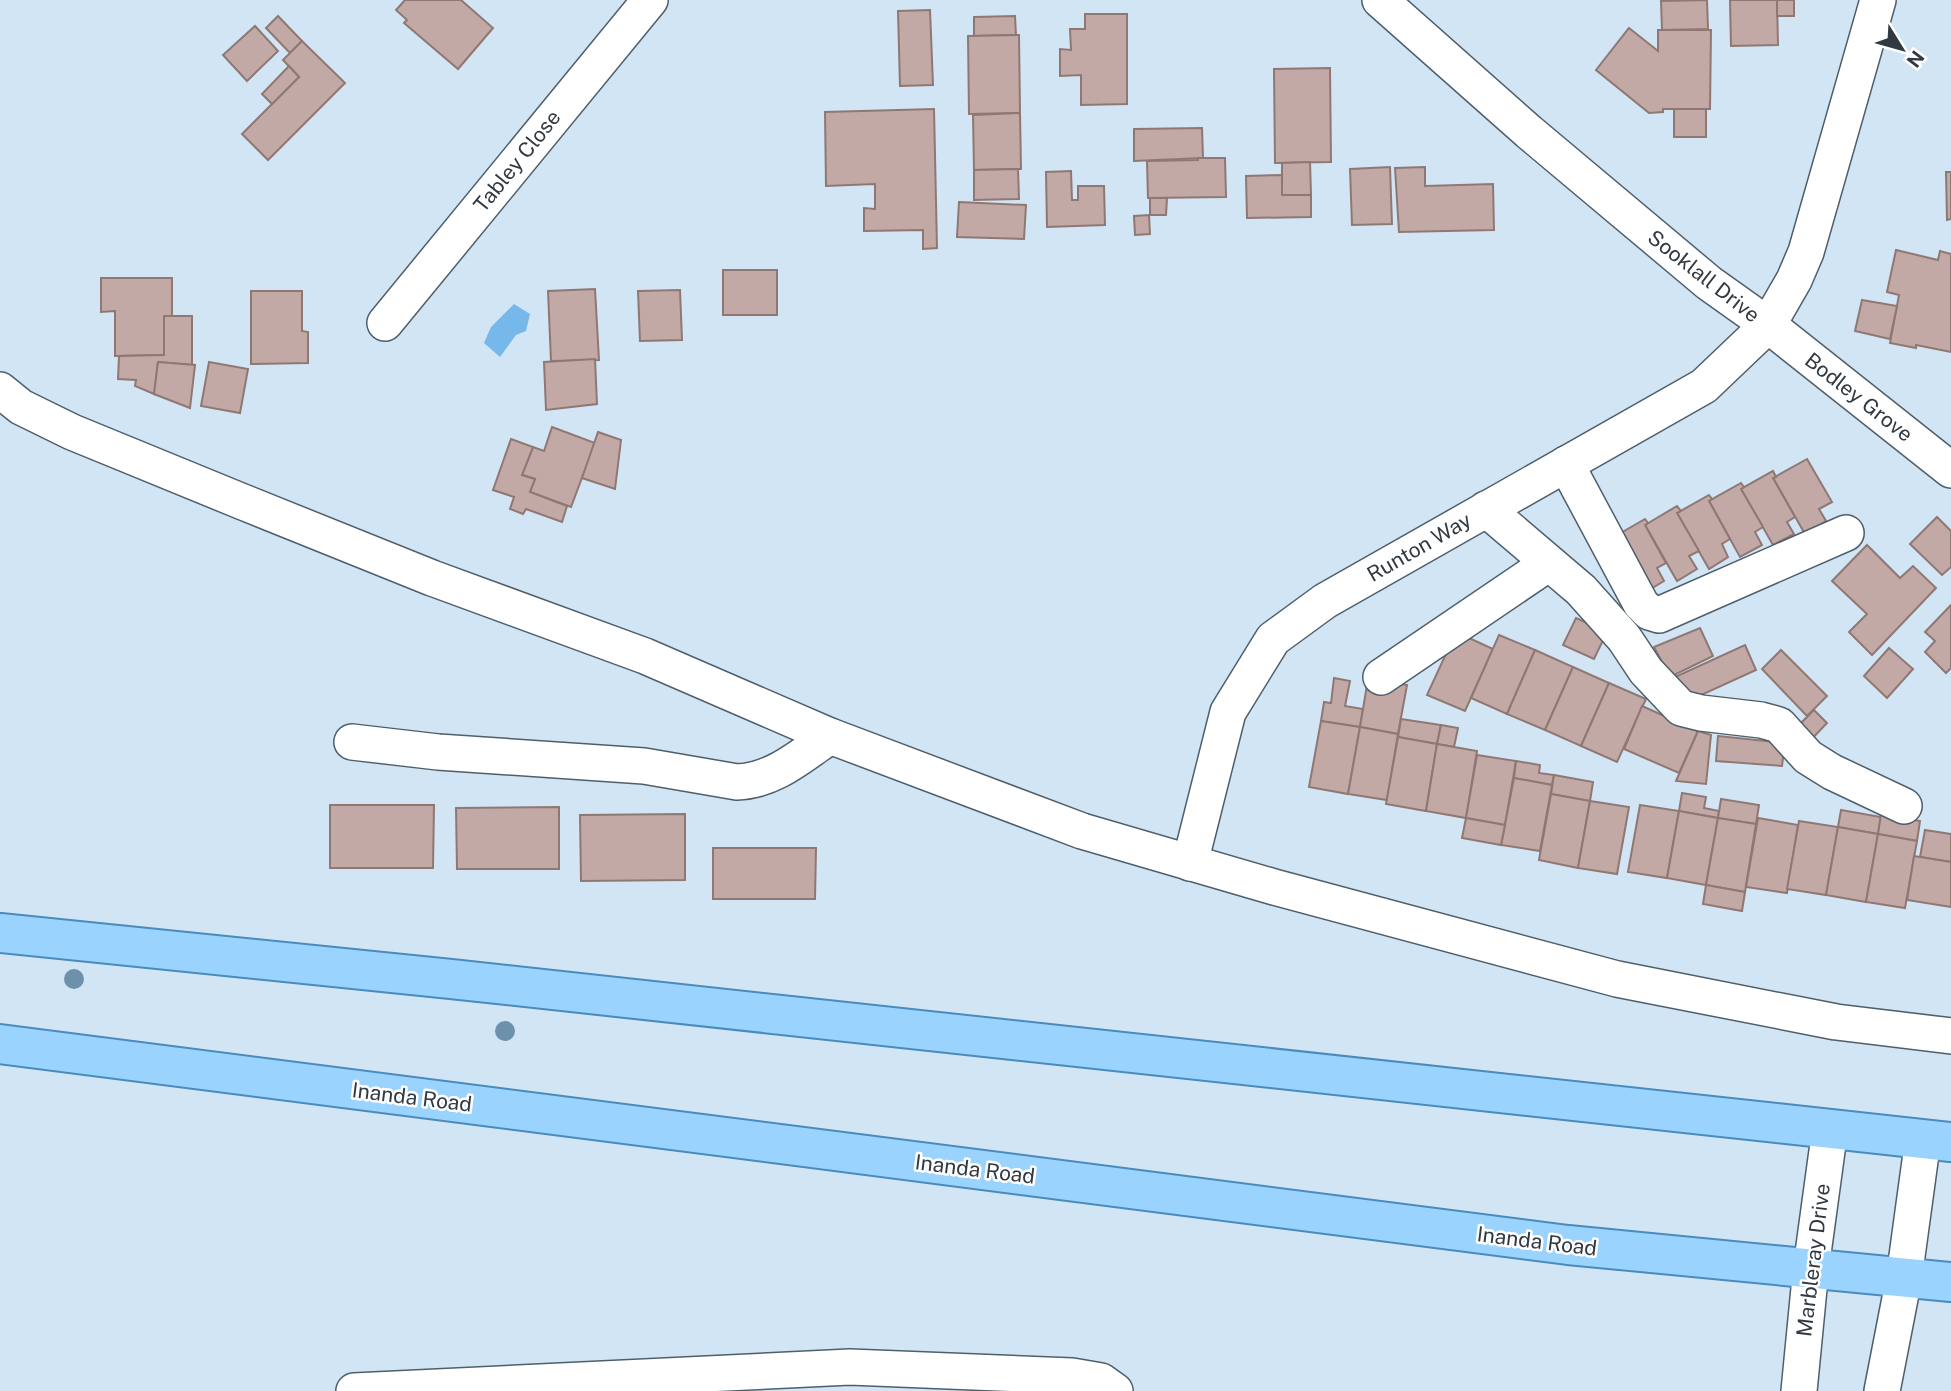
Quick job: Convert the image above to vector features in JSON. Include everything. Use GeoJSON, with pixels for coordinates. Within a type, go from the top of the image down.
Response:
{"type":"FeatureCollection","features":[{"type":"Feature","properties":{"kind":"main road"},"geometry":{"type":"LineString","coordinates":[[0,933],[465,980],[1937,1140]]}},
{"type":"Feature","properties":{"kind":"main road","name":"Inanda Road"},"geometry":{"type":"LineString","coordinates":[[0,1044],[1568,1245],[1951,1282]]}},
{"type":"Feature","properties":{"kind":"street","name":"Tabley Close"},"geometry":{"type":"LineString","coordinates":[[384,323],[650,0]]}},
{"type":"Feature","properties":{"kind":"street","name":"Sooklall Drive"},"geometry":{"type":"LineString","coordinates":[[1380,0],[1529,132],[1709,283],[1768,325],[1794,280],[1806,252],[1878,0]]}},
{"type":"Feature","properties":{"kind":"street","name":"Runton Way"},"geometry":{"type":"LineString","coordinates":[[1190,863],[1228,712],[1273,639],[1325,601],[1704,386],[1768,325]]}},
{"type":"Feature","properties":{"kind":"street","name":"Bodley Grove"},"geometry":{"type":"LineString","coordinates":[[1768,325],[1951,470]]}},
{"type":"Feature","properties":{"kind":"street"},"geometry":{"type":"LineString","coordinates":[[0,390],[22,407],[72,432],[432,578],[645,656],[830,736],[1082,831],[1616,979],[1836,1023],[1951,1036]]}},
{"type":"Feature","properties":{"kind":"street"},"geometry":{"type":"LineString","coordinates":[[1566,464],[1641,604],[1653,614],[1658,615],[1846,533]]}},
{"type":"Feature","properties":{"kind":"street"},"geometry":{"type":"LineString","coordinates":[[1486,509],[1581,590],[1624,638],[1646,671],[1681,708],[1779,725],[1808,757],[1832,772],[1904,806]]}},
{"type":"Feature","properties":{"kind":"street"},"geometry":{"type":"LineString","coordinates":[[1381,677],[1549,563]]}},
{"type":"Feature","properties":{"kind":"street"},"geometry":{"type":"LineString","coordinates":[[352,742],[438,752],[644,766],[750,782],[783,769],[830,736]]}},
{"type":"Feature","properties":{"kind":"street","name":"Marbleray Drive"},"geometry":{"type":"LineString","coordinates":[[1799,1391],[1811,1268],[1830,1129]]}},
{"type":"Feature","properties":{"kind":"street"},"geometry":{"type":"LineString","coordinates":[[1882,1391],[1903,1278],[1937,1140]]}},
{"type":"Feature","properties":{"kind":"street"},"geometry":{"type":"LineString","coordinates":[[354,1391],[850,1367],[1072,1376],[1101,1381],[1115,1391]]}},
{"type":"Feature","properties":{"kind":"water"},"geometry":{"type":"Polygon","coordinates":[[[514,304],[530,314],[526,331],[516,335],[500,357],[484,343],[491,327],[514,304]]]}},
{"type":"Feature","properties":{"kind":"building"},"geometry":{"type":"Polygon","coordinates":[[[405,0],[461,0],[493,28],[458,69],[404,23],[407,20],[396,10],[405,0]]]}},
{"type":"Feature","properties":{"kind":"building"},"geometry":{"type":"Polygon","coordinates":[[[1707,0],[1708,29],[1662,30],[1661,1],[1707,0]]]}},
{"type":"Feature","properties":{"kind":"building"},"geometry":{"type":"Polygon","coordinates":[[[1730,0],[1777,0],[1778,45],[1731,46],[1730,0]]]}},
{"type":"Feature","properties":{"kind":"building"},"geometry":{"type":"Polygon","coordinates":[[[1777,0],[1794,0],[1794,16],[1777,16],[1777,0]]]}},
{"type":"Feature","properties":{"kind":"building"},"geometry":{"type":"Polygon","coordinates":[[[930,10],[933,85],[900,86],[898,11],[930,10]]]}},
{"type":"Feature","properties":{"kind":"building"},"geometry":{"type":"Polygon","coordinates":[[[1085,14],[1127,14],[1127,104],[1081,105],[1081,75],[1060,76],[1060,49],[1071,50],[1070,29],[1085,29],[1085,14]]]}},
{"type":"Feature","properties":{"kind":"building"},"geometry":{"type":"Polygon","coordinates":[[[278,16],[302,41],[290,53],[266,28],[278,16]]]}},
{"type":"Feature","properties":{"kind":"building"},"geometry":{"type":"Polygon","coordinates":[[[1015,16],[1016,35],[974,36],[974,17],[1015,16]]]}},
{"type":"Feature","properties":{"kind":"building"},"geometry":{"type":"Polygon","coordinates":[[[255,26],[278,51],[247,81],[223,55],[255,26]]]}},
{"type":"Feature","properties":{"kind":"building"},"geometry":{"type":"Polygon","coordinates":[[[1629,28],[1658,51],[1658,30],[1711,30],[1710,109],[1663,109],[1663,112],[1649,113],[1596,70],[1629,28]]]}},
{"type":"Feature","properties":{"kind":"building"},"geometry":{"type":"Polygon","coordinates":[[[1019,35],[1020,113],[969,114],[968,36],[1019,35]]]}},
{"type":"Feature","properties":{"kind":"building"},"geometry":{"type":"Polygon","coordinates":[[[302,41],[345,83],[268,160],[242,134],[299,77],[283,60],[302,41]]]}},
{"type":"Feature","properties":{"kind":"building"},"geometry":{"type":"Polygon","coordinates":[[[289,66],[299,77],[272,104],[262,94],[289,66]]]}},
{"type":"Feature","properties":{"kind":"building"},"geometry":{"type":"Polygon","coordinates":[[[1330,68],[1331,162],[1275,163],[1274,69],[1330,68]]]}},
{"type":"Feature","properties":{"kind":"building"},"geometry":{"type":"Polygon","coordinates":[[[934,109],[937,248],[923,249],[923,230],[864,231],[864,208],[875,209],[875,184],[826,186],[825,112],[934,109]]]}},
{"type":"Feature","properties":{"kind":"building"},"geometry":{"type":"Polygon","coordinates":[[[1674,109],[1706,109],[1706,137],[1674,137],[1674,109]]]}},
{"type":"Feature","properties":{"kind":"building"},"geometry":{"type":"Polygon","coordinates":[[[1020,113],[1021,169],[974,170],[973,115],[1020,113]]]}},
{"type":"Feature","properties":{"kind":"building"},"geometry":{"type":"Polygon","coordinates":[[[1202,128],[1203,158],[1134,161],[1134,129],[1202,128]]]}},
{"type":"Feature","properties":{"kind":"building"},"geometry":{"type":"Polygon","coordinates":[[[1225,158],[1226,197],[1148,198],[1147,161],[1225,158]]]}},
{"type":"Feature","properties":{"kind":"building"},"geometry":{"type":"Polygon","coordinates":[[[1310,162],[1311,195],[1282,195],[1282,163],[1310,162]]]}},
{"type":"Feature","properties":{"kind":"building"},"geometry":{"type":"Polygon","coordinates":[[[1390,167],[1392,224],[1352,225],[1350,169],[1390,167]]]}},
{"type":"Feature","properties":{"kind":"building"},"geometry":{"type":"Polygon","coordinates":[[[1425,167],[1425,186],[1493,184],[1494,230],[1399,232],[1395,168],[1425,167]]]}},
{"type":"Feature","properties":{"kind":"building"},"geometry":{"type":"Polygon","coordinates":[[[1018,169],[1019,199],[974,200],[974,170],[1018,169]]]}},
{"type":"Feature","properties":{"kind":"building"},"geometry":{"type":"Polygon","coordinates":[[[1071,171],[1072,200],[1078,200],[1078,186],[1104,186],[1105,225],[1047,227],[1046,172],[1071,171]]]}},
{"type":"Feature","properties":{"kind":"building"},"geometry":{"type":"Polygon","coordinates":[[[1946,172],[1951,172],[1951,219],[1947,220],[1946,172]]]}},
{"type":"Feature","properties":{"kind":"building"},"geometry":{"type":"Polygon","coordinates":[[[1282,175],[1282,195],[1311,195],[1311,217],[1247,218],[1246,176],[1282,175]]]}},
{"type":"Feature","properties":{"kind":"building"},"geometry":{"type":"Polygon","coordinates":[[[1150,198],[1167,198],[1166,215],[1150,215],[1150,198]]]}},
{"type":"Feature","properties":{"kind":"building"},"geometry":{"type":"Polygon","coordinates":[[[959,202],[1026,205],[1024,239],[957,237],[959,202]]]}},
{"type":"Feature","properties":{"kind":"building"},"geometry":{"type":"Polygon","coordinates":[[[1149,215],[1150,234],[1135,235],[1134,216],[1149,215]]]}},
{"type":"Feature","properties":{"kind":"building"},"geometry":{"type":"Polygon","coordinates":[[[1896,250],[1938,260],[1940,251],[1951,254],[1951,352],[1890,343],[1899,295],[1887,292],[1896,250]]]}},
{"type":"Feature","properties":{"kind":"building"},"geometry":{"type":"Polygon","coordinates":[[[723,270],[777,270],[777,315],[723,315],[723,270]]]}},
{"type":"Feature","properties":{"kind":"building"},"geometry":{"type":"Polygon","coordinates":[[[101,278],[172,278],[172,316],[164,316],[164,355],[115,356],[115,311],[101,312],[101,278]]]}},
{"type":"Feature","properties":{"kind":"building"},"geometry":{"type":"Polygon","coordinates":[[[595,289],[599,360],[551,361],[548,291],[595,289]]]}},
{"type":"Feature","properties":{"kind":"building"},"geometry":{"type":"Polygon","coordinates":[[[680,290],[682,340],[640,341],[638,291],[680,290]]]}},
{"type":"Feature","properties":{"kind":"building"},"geometry":{"type":"Polygon","coordinates":[[[251,291],[302,291],[302,331],[308,332],[308,363],[251,364],[251,291]]]}},
{"type":"Feature","properties":{"kind":"building"},"geometry":{"type":"Polygon","coordinates":[[[1862,300],[1897,306],[1890,339],[1855,331],[1862,300]]]}},
{"type":"Feature","properties":{"kind":"building"},"geometry":{"type":"Polygon","coordinates":[[[164,316],[192,316],[192,365],[158,362],[154,394],[135,386],[136,380],[118,379],[119,356],[164,355],[164,316]]]}},
{"type":"Feature","properties":{"kind":"building"},"geometry":{"type":"Polygon","coordinates":[[[595,359],[597,404],[546,410],[544,362],[595,359]]]}},
{"type":"Feature","properties":{"kind":"building"},"geometry":{"type":"Polygon","coordinates":[[[158,362],[195,365],[190,408],[154,394],[158,362]]]}},
{"type":"Feature","properties":{"kind":"building"},"geometry":{"type":"Polygon","coordinates":[[[209,362],[248,369],[240,413],[201,406],[209,362]]]}},
{"type":"Feature","properties":{"kind":"building"},"geometry":{"type":"Polygon","coordinates":[[[552,427],[595,443],[571,507],[530,492],[535,479],[522,475],[533,447],[544,451],[552,427]]]}},
{"type":"Feature","properties":{"kind":"building"},"geometry":{"type":"Polygon","coordinates":[[[598,432],[621,440],[615,489],[582,478],[598,432]]]}},
{"type":"Feature","properties":{"kind":"building"},"geometry":{"type":"Polygon","coordinates":[[[511,439],[533,447],[522,475],[535,479],[530,492],[567,506],[562,522],[526,509],[523,514],[510,509],[514,497],[493,490],[511,439]]]}},
{"type":"Feature","properties":{"kind":"building"},"geometry":{"type":"Polygon","coordinates":[[[1807,459],[1832,502],[1819,509],[1826,521],[1805,534],[1773,478],[1807,459]]]}},
{"type":"Feature","properties":{"kind":"building"},"geometry":{"type":"Polygon","coordinates":[[[1773,471],[1776,477],[1773,478],[1795,517],[1787,522],[1794,534],[1773,545],[1741,489],[1773,471]]]}},
{"type":"Feature","properties":{"kind":"building"},"geometry":{"type":"Polygon","coordinates":[[[1741,483],[1744,487],[1741,489],[1763,527],[1755,532],[1762,545],[1740,557],[1709,501],[1741,483]]]}},
{"type":"Feature","properties":{"kind":"building"},"geometry":{"type":"Polygon","coordinates":[[[1709,495],[1712,499],[1709,501],[1730,539],[1722,544],[1728,557],[1709,569],[1677,513],[1709,495]]]}},
{"type":"Feature","properties":{"kind":"building"},"geometry":{"type":"Polygon","coordinates":[[[1677,506],[1681,511],[1677,513],[1699,551],[1689,556],[1697,569],[1677,581],[1645,525],[1677,506]]]}},
{"type":"Feature","properties":{"kind":"building"},"geometry":{"type":"Polygon","coordinates":[[[1937,517],[1951,531],[1951,567],[1942,575],[1910,544],[1937,517]]]}},
{"type":"Feature","properties":{"kind":"building"},"geometry":{"type":"Polygon","coordinates":[[[1645,519],[1648,523],[1645,525],[1666,563],[1657,568],[1664,581],[1644,593],[1612,538],[1645,519]]]}},
{"type":"Feature","properties":{"kind":"building"},"geometry":{"type":"Polygon","coordinates":[[[1867,545],[1900,578],[1913,566],[1936,588],[1872,655],[1849,632],[1867,614],[1832,581],[1867,545]]]}},
{"type":"Feature","properties":{"kind":"building"},"geometry":{"type":"Polygon","coordinates":[[[1951,605],[1951,668],[1946,673],[1925,652],[1935,641],[1925,632],[1951,605]]]}},
{"type":"Feature","properties":{"kind":"building"},"geometry":{"type":"Polygon","coordinates":[[[1576,618],[1607,632],[1594,659],[1563,645],[1576,618]]]}},
{"type":"Feature","properties":{"kind":"building"},"geometry":{"type":"Polygon","coordinates":[[[1700,628],[1713,656],[1670,677],[1654,647],[1700,628]]]}},
{"type":"Feature","properties":{"kind":"building"},"geometry":{"type":"Polygon","coordinates":[[[1456,632],[1493,649],[1465,711],[1427,695],[1456,632]]]}},
{"type":"Feature","properties":{"kind":"building"},"geometry":{"type":"Polygon","coordinates":[[[1499,635],[1535,650],[1507,714],[1471,698],[1499,635]]]}},
{"type":"Feature","properties":{"kind":"building"},"geometry":{"type":"Polygon","coordinates":[[[1745,645],[1756,670],[1686,702],[1675,677],[1745,645]]]}},
{"type":"Feature","properties":{"kind":"building"},"geometry":{"type":"Polygon","coordinates":[[[1889,648],[1913,669],[1887,698],[1864,676],[1889,648]]]}},
{"type":"Feature","properties":{"kind":"building"},"geometry":{"type":"Polygon","coordinates":[[[1535,650],[1573,667],[1545,730],[1507,714],[1535,650]]]}},
{"type":"Feature","properties":{"kind":"building"},"geometry":{"type":"Polygon","coordinates":[[[1781,650],[1827,696],[1807,716],[1762,669],[1781,650]]]}},
{"type":"Feature","properties":{"kind":"building"},"geometry":{"type":"Polygon","coordinates":[[[1573,667],[1609,683],[1581,746],[1545,730],[1573,667]]]}},
{"type":"Feature","properties":{"kind":"building"},"geometry":{"type":"Polygon","coordinates":[[[1334,678],[1350,681],[1345,706],[1363,709],[1360,727],[1321,721],[1324,702],[1331,703],[1334,678]]]}},
{"type":"Feature","properties":{"kind":"building"},"geometry":{"type":"Polygon","coordinates":[[[1368,679],[1407,685],[1398,734],[1360,727],[1368,679]]]}},
{"type":"Feature","properties":{"kind":"building"},"geometry":{"type":"Polygon","coordinates":[[[1609,683],[1646,699],[1617,762],[1581,746],[1609,683]]]}},
{"type":"Feature","properties":{"kind":"building"},"geometry":{"type":"Polygon","coordinates":[[[1642,706],[1698,731],[1679,773],[1624,749],[1642,706]]]}},
{"type":"Feature","properties":{"kind":"building"},"geometry":{"type":"Polygon","coordinates":[[[1814,710],[1827,723],[1806,745],[1792,732],[1814,710]]]}},
{"type":"Feature","properties":{"kind":"building"},"geometry":{"type":"Polygon","coordinates":[[[1401,719],[1441,725],[1437,744],[1398,737],[1401,719]]]}},
{"type":"Feature","properties":{"kind":"building"},"geometry":{"type":"Polygon","coordinates":[[[1321,721],[1360,727],[1348,794],[1309,787],[1321,721]]]}},
{"type":"Feature","properties":{"kind":"building"},"geometry":{"type":"Polygon","coordinates":[[[1441,725],[1458,728],[1454,747],[1437,744],[1441,725]]]}},
{"type":"Feature","properties":{"kind":"building"},"geometry":{"type":"Polygon","coordinates":[[[1360,727],[1398,734],[1387,800],[1348,794],[1360,727]]]}},
{"type":"Feature","properties":{"kind":"building"},"geometry":{"type":"Polygon","coordinates":[[[1698,731],[1711,735],[1706,784],[1676,781],[1698,731]]]}},
{"type":"Feature","properties":{"kind":"building"},"geometry":{"type":"Polygon","coordinates":[[[1718,736],[1785,743],[1782,766],[1716,761],[1718,736]]]}},
{"type":"Feature","properties":{"kind":"building"},"geometry":{"type":"Polygon","coordinates":[[[1398,737],[1437,744],[1426,811],[1386,804],[1398,737]]]}},
{"type":"Feature","properties":{"kind":"building"},"geometry":{"type":"Polygon","coordinates":[[[1437,744],[1477,751],[1466,818],[1426,811],[1437,744]]]}},
{"type":"Feature","properties":{"kind":"building"},"geometry":{"type":"Polygon","coordinates":[[[1477,755],[1516,761],[1505,825],[1466,818],[1477,755]]]}},
{"type":"Feature","properties":{"kind":"building"},"geometry":{"type":"Polygon","coordinates":[[[1516,761],[1540,765],[1539,773],[1554,775],[1552,785],[1514,778],[1516,761]]]}},
{"type":"Feature","properties":{"kind":"building"},"geometry":{"type":"Polygon","coordinates":[[[1554,775],[1593,782],[1590,801],[1551,794],[1554,775]]]}},
{"type":"Feature","properties":{"kind":"building"},"geometry":{"type":"Polygon","coordinates":[[[1514,778],[1552,785],[1540,851],[1501,845],[1514,778]]]}},
{"type":"Feature","properties":{"kind":"building"},"geometry":{"type":"Polygon","coordinates":[[[1682,793],[1706,797],[1704,808],[1719,811],[1718,818],[1679,811],[1682,793]]]}},
{"type":"Feature","properties":{"kind":"building"},"geometry":{"type":"Polygon","coordinates":[[[1551,794],[1590,801],[1578,868],[1539,860],[1551,794]]]}},
{"type":"Feature","properties":{"kind":"building"},"geometry":{"type":"Polygon","coordinates":[[[1721,799],[1759,805],[1756,824],[1718,818],[1721,799]]]}},
{"type":"Feature","properties":{"kind":"building"},"geometry":{"type":"Polygon","coordinates":[[[1590,801],[1629,807],[1617,874],[1578,868],[1590,801]]]}},
{"type":"Feature","properties":{"kind":"building"},"geometry":{"type":"Polygon","coordinates":[[[330,805],[434,805],[433,868],[330,868],[330,805]]]}},
{"type":"Feature","properties":{"kind":"building"},"geometry":{"type":"Polygon","coordinates":[[[1640,805],[1679,811],[1667,878],[1628,872],[1640,805]]]}},
{"type":"Feature","properties":{"kind":"building"},"geometry":{"type":"Polygon","coordinates":[[[559,807],[559,869],[457,869],[456,808],[559,807]]]}},
{"type":"Feature","properties":{"kind":"building"},"geometry":{"type":"Polygon","coordinates":[[[1841,810],[1881,817],[1878,834],[1838,827],[1841,810]]]}},
{"type":"Feature","properties":{"kind":"building"},"geometry":{"type":"Polygon","coordinates":[[[1679,811],[1718,818],[1706,885],[1667,878],[1679,811]]]}},
{"type":"Feature","properties":{"kind":"building"},"geometry":{"type":"Polygon","coordinates":[[[685,814],[685,880],[581,881],[580,815],[685,814]]]}},
{"type":"Feature","properties":{"kind":"building"},"geometry":{"type":"Polygon","coordinates":[[[1881,814],[1920,821],[1917,841],[1878,834],[1881,814]]]}},
{"type":"Feature","properties":{"kind":"building"},"geometry":{"type":"Polygon","coordinates":[[[1466,818],[1505,825],[1501,845],[1462,838],[1466,818]]]}},
{"type":"Feature","properties":{"kind":"building"},"geometry":{"type":"Polygon","coordinates":[[[1718,818],[1756,824],[1745,892],[1706,885],[1718,818]]]}},
{"type":"Feature","properties":{"kind":"building"},"geometry":{"type":"Polygon","coordinates":[[[1758,818],[1798,825],[1787,893],[1746,887],[1758,818]]]}},
{"type":"Feature","properties":{"kind":"building"},"geometry":{"type":"Polygon","coordinates":[[[1799,821],[1838,827],[1826,895],[1787,889],[1799,821]]]}},
{"type":"Feature","properties":{"kind":"building"},"geometry":{"type":"Polygon","coordinates":[[[1838,827],[1878,834],[1866,902],[1826,895],[1838,827]]]}},
{"type":"Feature","properties":{"kind":"building"},"geometry":{"type":"Polygon","coordinates":[[[1925,830],[1951,834],[1951,862],[1920,857],[1925,830]]]}},
{"type":"Feature","properties":{"kind":"building"},"geometry":{"type":"Polygon","coordinates":[[[1878,834],[1917,841],[1905,908],[1866,902],[1878,834]]]}},
{"type":"Feature","properties":{"kind":"building"},"geometry":{"type":"Polygon","coordinates":[[[713,848],[816,848],[815,899],[713,899],[713,848]]]}},
{"type":"Feature","properties":{"kind":"building"},"geometry":{"type":"Polygon","coordinates":[[[1914,856],[1951,862],[1951,907],[1907,900],[1914,856]]]}},
{"type":"Feature","properties":{"kind":"building"},"geometry":{"type":"Polygon","coordinates":[[[1706,885],[1745,892],[1742,911],[1703,904],[1706,885]]]}}]}
